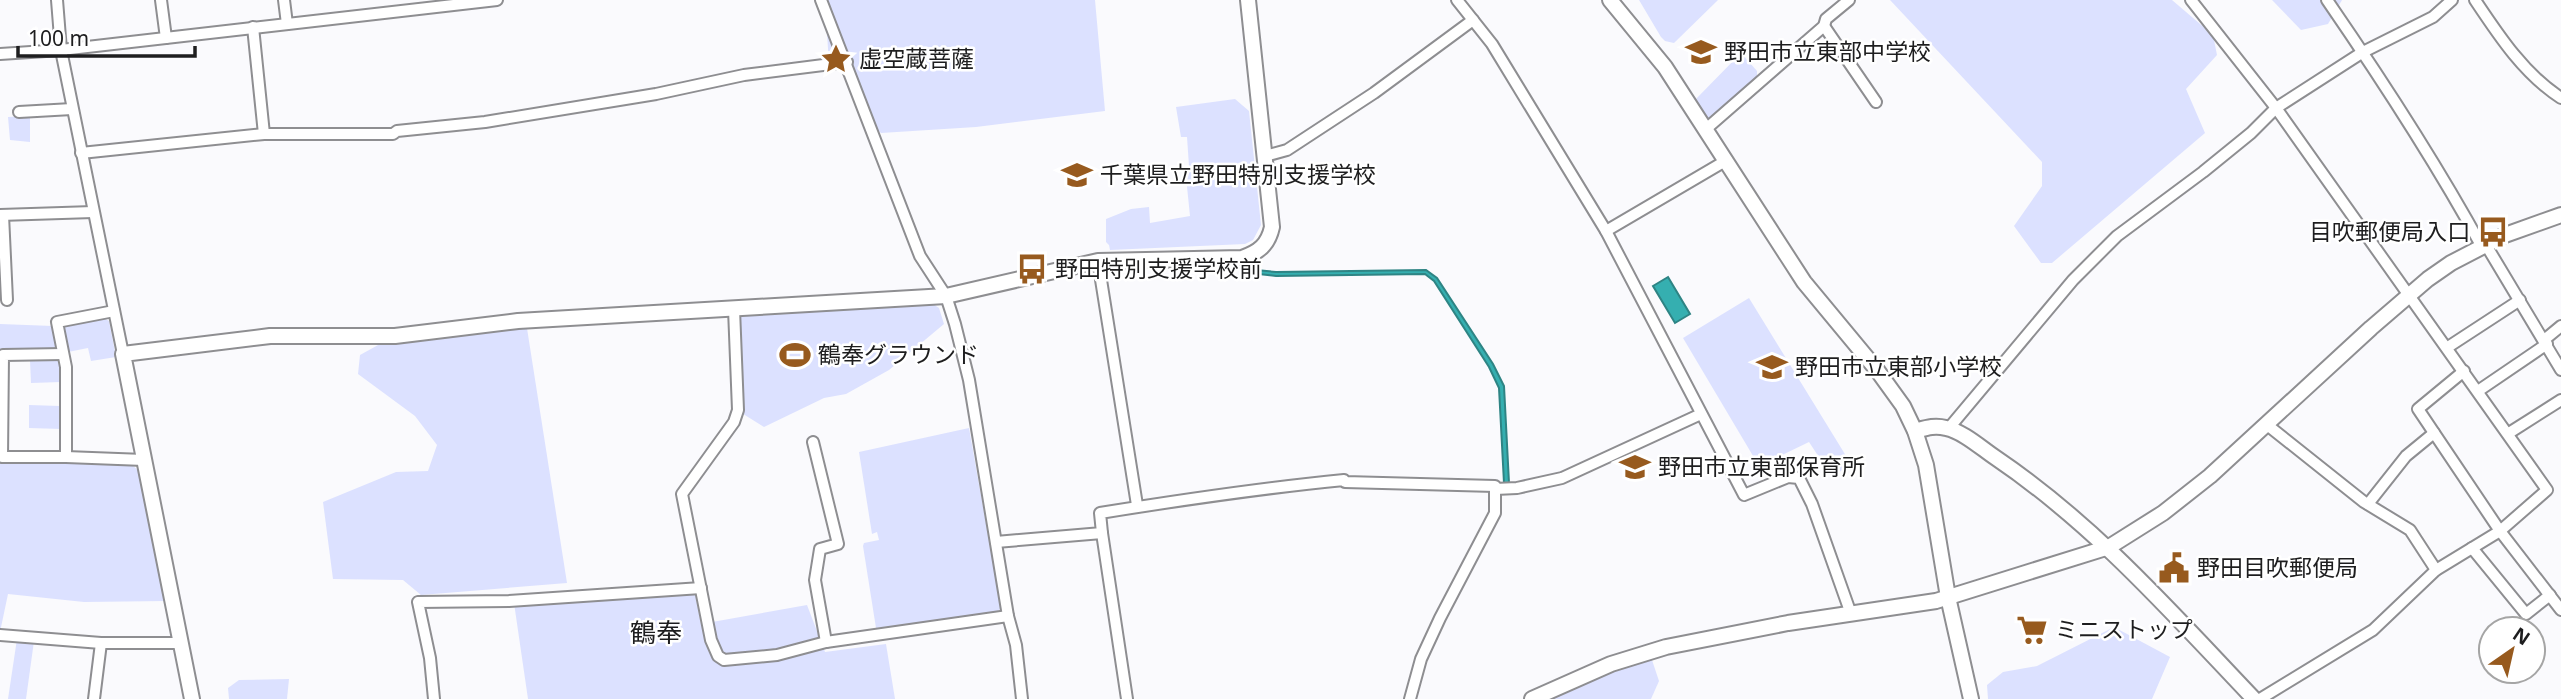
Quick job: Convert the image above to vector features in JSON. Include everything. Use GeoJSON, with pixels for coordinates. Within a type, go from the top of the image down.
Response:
{"type":"FeatureCollection","features":[{"type":"Feature","properties":{"kind":"street"},"geometry":{"type":"LineString","coordinates":[[57,0],[61,50],[72,109],[192,699]]}},
{"type":"Feature","properties":{"kind":"street"},"geometry":{"type":"LineString","coordinates":[[161,0],[166,38]]}},
{"type":"Feature","properties":{"kind":"street"},"geometry":{"type":"LineString","coordinates":[[284,0],[287,24]]}},
{"type":"Feature","properties":{"kind":"street"},"geometry":{"type":"LineString","coordinates":[[0,54],[61,50],[287,24],[400,6],[497,0]]}},
{"type":"Feature","properties":{"kind":"street"},"geometry":{"type":"LineString","coordinates":[[821,0],[920,256],[946,296],[968,380],[1008,617],[1016,645],[1023,699]]}},
{"type":"Feature","properties":{"kind":"street"},"geometry":{"type":"LineString","coordinates":[[123,354],[270,336],[395,336],[518,321],[946,296],[1098,261],[1242,258],[1255,254],[1264,247],[1272,227],[1248,0]]}},
{"type":"Feature","properties":{"kind":"street"},"geometry":{"type":"LineString","coordinates":[[1457,0],[1492,44],[1606,231],[1744,495],[1788,477],[1799,478],[1812,504],[1851,614]]}},
{"type":"Feature","properties":{"kind":"street"},"geometry":{"type":"LineString","coordinates":[[1610,0],[1665,67],[1804,282],[1877,370],[1903,407],[1915,431],[1926,465],[1948,597],[1972,699]]}},
{"type":"Feature","properties":{"kind":"street"},"geometry":{"type":"LineString","coordinates":[[1706,129],[1824,26],[1825,19],[1849,0]]}},
{"type":"Feature","properties":{"kind":"street"},"geometry":{"type":"LineString","coordinates":[[2191,0],[2276,108],[2547,490],[2500,531],[2436,570],[2373,630],[2260,699]]}},
{"type":"Feature","properties":{"kind":"street"},"geometry":{"type":"LineString","coordinates":[[2327,0],[2363,52],[2520,300],[2561,370]]}},
{"type":"Feature","properties":{"kind":"street"},"geometry":{"type":"LineString","coordinates":[[1949,428],[2073,280],[2117,236],[2203,172],[2251,133],[2276,108],[2363,52],[2433,18],[2452,0]]}},
{"type":"Feature","properties":{"kind":"street"},"geometry":{"type":"LineString","coordinates":[[2474,0],[2524,67],[2561,98]]}},
{"type":"Feature","properties":{"kind":"street"},"geometry":{"type":"LineString","coordinates":[[1265,156],[1287,149],[1363,100],[1473,20]]}},
{"type":"Feature","properties":{"kind":"street"},"geometry":{"type":"LineString","coordinates":[[1824,26],[1876,102]]}},
{"type":"Feature","properties":{"kind":"street"},"geometry":{"type":"LineString","coordinates":[[253,27],[264,134]]}},
{"type":"Feature","properties":{"kind":"street"},"geometry":{"type":"LineString","coordinates":[[81,153],[264,134],[393,134],[397,131],[485,122],[656,94],[744,75],[847,62]]}},
{"type":"Feature","properties":{"kind":"street"},"geometry":{"type":"LineString","coordinates":[[19,112],[72,109]]}},
{"type":"Feature","properties":{"kind":"street"},"geometry":{"type":"LineString","coordinates":[[1606,231],[1727,160]]}},
{"type":"Feature","properties":{"kind":"street"},"geometry":{"type":"LineString","coordinates":[[7,300],[2,215],[93,212]]}},
{"type":"Feature","properties":{"kind":"street"},"geometry":{"type":"LineString","coordinates":[[1532,699],[1611,664],[1666,647],[1936,601],[2109,547],[2186,497],[2409,294],[2451,263],[2484,246],[2561,215]]}},
{"type":"Feature","properties":{"kind":"street"},"geometry":{"type":"LineString","coordinates":[[1098,261],[1137,505]]}},
{"type":"Feature","properties":{"kind":"street"},"geometry":{"type":"LineString","coordinates":[[2448,348],[2520,300]]}},
{"type":"Feature","properties":{"kind":"street"},"geometry":{"type":"LineString","coordinates":[[734,309],[738,410],[734,422],[682,494],[711,640],[718,656],[724,660],[777,656],[826,642],[1008,617]]}},
{"type":"Feature","properties":{"kind":"street"},"geometry":{"type":"LineString","coordinates":[[66,457],[66,368],[57,322],[114,310]]}},
{"type":"Feature","properties":{"kind":"street"},"geometry":{"type":"LineString","coordinates":[[2478,391],[2546,342],[2561,326]]}},
{"type":"Feature","properties":{"kind":"street"},"geometry":{"type":"LineString","coordinates":[[63,354],[4,355],[2,457],[144,460]]}},
{"type":"Feature","properties":{"kind":"street"},"geometry":{"type":"LineString","coordinates":[[2464,371],[2418,409],[2500,531],[2561,610]]}},
{"type":"Feature","properties":{"kind":"street"},"geometry":{"type":"LineString","coordinates":[[2509,433],[2561,400]]}},
{"type":"Feature","properties":{"kind":"street"},"geometry":{"type":"LineString","coordinates":[[1495,489],[1517,488],[1562,478],[1701,414]]}},
{"type":"Feature","properties":{"kind":"street"},"geometry":{"type":"LineString","coordinates":[[2266,424],[2368,504],[2410,530],[2436,570]]}},
{"type":"Feature","properties":{"kind":"street"},"geometry":{"type":"LineString","coordinates":[[1915,431],[1930,426],[1949,428],[2014,470],[2075,517],[2109,547],[2254,699]]}},
{"type":"Feature","properties":{"kind":"street"},"geometry":{"type":"LineString","coordinates":[[2368,504],[2406,456],[2434,433]]}},
{"type":"Feature","properties":{"kind":"street"},"geometry":{"type":"LineString","coordinates":[[813,442],[838,544],[820,549],[815,580],[826,642]]}},
{"type":"Feature","properties":{"kind":"street"},"geometry":{"type":"LineString","coordinates":[[1127,699],[1100,513],[1137,505],[1344,480],[1495,486],[1495,513],[1421,659],[1410,699]]}},
{"type":"Feature","properties":{"kind":"street"},"geometry":{"type":"LineString","coordinates":[[996,542],[1102,533]]}},
{"type":"Feature","properties":{"kind":"street"},"geometry":{"type":"LineString","coordinates":[[2472,548],[2526,614],[2550,595]]}},
{"type":"Feature","properties":{"kind":"street"},"geometry":{"type":"LineString","coordinates":[[434,699],[430,658],[418,602],[509,601],[701,588]]}},
{"type":"Feature","properties":{"kind":"street"},"geometry":{"type":"LineString","coordinates":[[0,635],[102,643],[181,643]]}},
{"type":"Feature","properties":{"kind":"street"},"geometry":{"type":"LineString","coordinates":[[94,699],[102,643]]}},
{"type":"Feature","properties":{"kind":"shaded area"},"geometry":{"type":"Polygon","coordinates":[[[825,0],[1095,0],[1105,111],[976,127],[881,133],[851,66],[829,65],[825,0]]]}},
{"type":"Feature","properties":{"kind":"shaded area"},"geometry":{"type":"Polygon","coordinates":[[[1639,0],[1718,0],[1674,43],[1661,37],[1639,0]]]}},
{"type":"Feature","properties":{"kind":"shaded area"},"geometry":{"type":"Polygon","coordinates":[[[1890,0],[2172,0],[2213,35],[2217,55],[2186,89],[2205,133],[2052,263],[2041,263],[2014,226],[2042,186],[2042,162],[1890,0]]]}},
{"type":"Feature","properties":{"kind":"shaded area"},"geometry":{"type":"Polygon","coordinates":[[[2272,0],[2342,0],[2328,24],[2301,30],[2272,0]]]}},
{"type":"Feature","properties":{"kind":"shaded area"},"geometry":{"type":"Polygon","coordinates":[[[1741,53],[1757,71],[1757,81],[1708,122],[1694,101],[1741,53]]]}},
{"type":"Feature","properties":{"kind":"shaded area"},"geometry":{"type":"Polygon","coordinates":[[[1235,99],[1249,111],[1261,225],[1253,240],[1245,244],[1110,250],[1106,242],[1106,219],[1131,209],[1149,207],[1150,223],[1190,216],[1185,167],[1189,166],[1187,137],[1181,137],[1176,107],[1235,99]]]}},
{"type":"Feature","properties":{"kind":"shaded area"},"geometry":{"type":"Polygon","coordinates":[[[30,116],[30,142],[10,140],[8,117],[30,116]]]}},
{"type":"Feature","properties":{"kind":"shaded area"},"geometry":{"type":"Polygon","coordinates":[[[1749,298],[1851,464],[1832,477],[1809,442],[1759,466],[1683,338],[1749,298]]]}},
{"type":"Feature","properties":{"kind":"shaded area","name":"鶴奉グラウンド"},"geometry":{"type":"Polygon","coordinates":[[[933,304],[939,308],[944,324],[889,370],[846,394],[824,398],[764,427],[740,412],[740,315],[933,304]]]}},
{"type":"Feature","properties":{"kind":"shaded area"},"geometry":{"type":"Polygon","coordinates":[[[104,318],[109,321],[116,357],[91,361],[88,348],[68,352],[63,330],[66,325],[104,318]]]}},
{"type":"Feature","properties":{"kind":"shaded area"},"geometry":{"type":"Polygon","coordinates":[[[526,322],[567,583],[421,595],[403,580],[333,579],[323,502],[396,472],[428,471],[437,445],[415,416],[358,374],[360,355],[389,339],[526,322]]]}},
{"type":"Feature","properties":{"kind":"shaded area"},"geometry":{"type":"Polygon","coordinates":[[[0,324],[53,326],[57,345],[53,350],[0,350],[0,324]]]}},
{"type":"Feature","properties":{"kind":"shaded area"},"geometry":{"type":"Polygon","coordinates":[[[56,359],[60,363],[61,382],[31,383],[30,360],[56,359]]]}},
{"type":"Feature","properties":{"kind":"shaded area"},"geometry":{"type":"Polygon","coordinates":[[[29,405],[60,406],[61,429],[29,428],[29,405]]]}},
{"type":"Feature","properties":{"kind":"shaded area"},"geometry":{"type":"Polygon","coordinates":[[[969,428],[1001,608],[997,612],[876,628],[863,546],[864,543],[879,540],[877,532],[872,534],[859,452],[969,428]]]}},
{"type":"Feature","properties":{"kind":"shaded area"},"geometry":{"type":"Polygon","coordinates":[[[0,462],[132,465],[139,471],[166,601],[84,602],[8,594],[0,632],[0,462]]]}},
{"type":"Feature","properties":{"kind":"shaded area"},"geometry":{"type":"Polygon","coordinates":[[[695,592],[701,624],[807,605],[825,652],[886,644],[895,699],[528,699],[514,603],[695,592]]]}},
{"type":"Feature","properties":{"kind":"shaded area"},"geometry":{"type":"Polygon","coordinates":[[[2114,627],[2170,657],[2152,699],[1988,699],[1987,685],[2003,672],[2037,666],[2114,627]]]}},
{"type":"Feature","properties":{"kind":"shaded area"},"geometry":{"type":"Polygon","coordinates":[[[17,639],[34,641],[26,699],[8,699],[17,639]]]}},
{"type":"Feature","properties":{"kind":"shaded area"},"geometry":{"type":"Polygon","coordinates":[[[1651,657],[1659,681],[1651,699],[1544,699],[1651,657]]]}},
{"type":"Feature","properties":{"kind":"shaded area"},"geometry":{"type":"Polygon","coordinates":[[[289,679],[287,699],[229,699],[228,688],[239,680],[289,679]]]}},
{"type":"Feature","properties":{"kind":"water"},"geometry":{"type":"Polygon","coordinates":[[[1256,270],[1426,270],[1437,278],[1493,364],[1504,386],[1509,483],[1504,483],[1499,388],[1489,367],[1434,281],[1425,274],[1276,276],[1259,274],[1256,270]]]}},
{"type":"Feature","properties":{"kind":"water"},"geometry":{"type":"Polygon","coordinates":[[[1668,277],[1690,314],[1675,323],[1653,286],[1668,277]]]}},
{"type":"Feature","properties":{"kind":"place","name":"野田市立東部中学校"},"geometry":{"type":"Point","coordinates":[1701,52]}},
{"type":"Feature","properties":{"kind":"place","name":"虚空蔵菩薩"},"geometry":{"type":"Point","coordinates":[836,59]}},
{"type":"Feature","properties":{"kind":"place","name":"千葉県立野田特別支援学校"},"geometry":{"type":"Point","coordinates":[1077,175]}},
{"type":"Feature","properties":{"kind":"place","name":"目吹郵便局入口"},"geometry":{"type":"Point","coordinates":[2493,232]}},
{"type":"Feature","properties":{"kind":"place","name":"野田特別支援学校前"},"geometry":{"type":"Point","coordinates":[1032,269]}},
{"type":"Feature","properties":{"kind":"place","name":"鶴奉グラウンド"},"geometry":{"type":"Point","coordinates":[795,355]}},
{"type":"Feature","properties":{"kind":"place","name":"野田市立東部小学校"},"geometry":{"type":"Point","coordinates":[1772,367]}},
{"type":"Feature","properties":{"kind":"place","name":"野田市立東部保育所"},"geometry":{"type":"Point","coordinates":[1635,467]}},
{"type":"Feature","properties":{"kind":"place","name":"野田目吹郵便局"},"geometry":{"type":"Point","coordinates":[2174,568]}},
{"type":"Feature","properties":{"kind":"place","name":"ミニストップ"},"geometry":{"type":"Point","coordinates":[2032,630]}},
{"type":"Feature","properties":{"kind":"district","name":"鶴奉"},"geometry":{"type":"Point","coordinates":[656,633]}}]}
